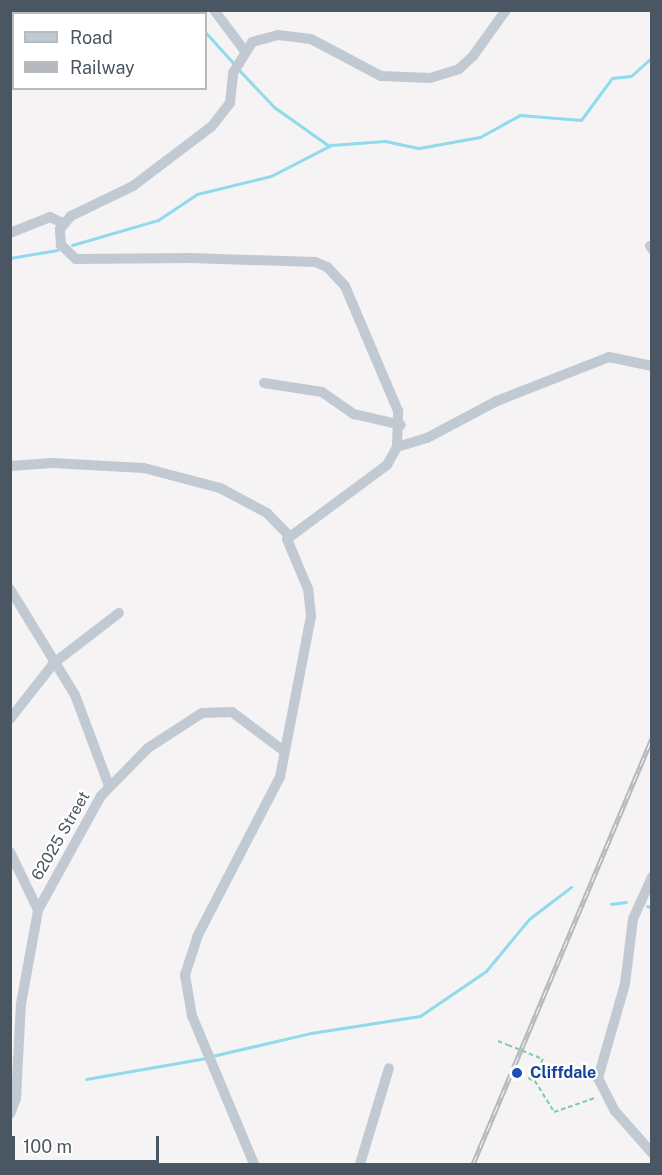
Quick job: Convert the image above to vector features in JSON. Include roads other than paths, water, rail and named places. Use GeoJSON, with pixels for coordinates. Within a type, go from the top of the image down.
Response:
{"type":"FeatureCollection","features":[{"type":"Feature","properties":{"kind":"street"},"geometry":{"type":"LineString","coordinates":[[214,10],[244,50]]}},
{"type":"Feature","properties":{"kind":"street"},"geometry":{"type":"LineString","coordinates":[[63,223],[133,186],[212,126],[230,103],[231,79],[244,50],[264,36],[298,37],[328,46],[381,76],[430,78],[459,69],[473,56],[506,10]]}},
{"type":"Feature","properties":{"kind":"street"},"geometry":{"type":"LineString","coordinates":[[10,233],[50,217],[63,223]]}},
{"type":"Feature","properties":{"kind":"street"},"geometry":{"type":"LineString","coordinates":[[63,223],[61,245],[76,259],[191,258],[315,262],[327,267],[345,286],[391,390],[401,425],[397,447],[375,477],[289,536],[287,543],[308,589],[310,627],[277,786],[197,937],[185,975],[192,1016],[254,1164]]}},
{"type":"Feature","properties":{"kind":"street"},"geometry":{"type":"LineString","coordinates":[[397,447],[427,438],[497,401],[609,357],[651,366]]}},
{"type":"Feature","properties":{"kind":"street"},"geometry":{"type":"LineString","coordinates":[[264,383],[322,392],[354,414],[401,425]]}},
{"type":"Feature","properties":{"kind":"street"},"geometry":{"type":"LineString","coordinates":[[10,466],[52,463],[144,468],[220,488],[267,513],[289,536]]}},
{"type":"Feature","properties":{"kind":"street"},"geometry":{"type":"LineString","coordinates":[[10,589],[81,707],[92,751],[108,786]]}},
{"type":"Feature","properties":{"kind":"street"},"geometry":{"type":"LineString","coordinates":[[10,719],[54,663],[119,613]]}},
{"type":"Feature","properties":{"kind":"street","name":"62025 Street"},"geometry":{"type":"LineString","coordinates":[[10,1114],[16,1098],[21,1004],[38,910],[108,786],[147,748],[189,719],[216,710],[232,712],[284,751]]}},
{"type":"Feature","properties":{"kind":"street"},"geometry":{"type":"LineString","coordinates":[[10,852],[38,910]]}},
{"type":"Feature","properties":{"kind":"street"},"geometry":{"type":"LineString","coordinates":[[651,877],[633,919],[625,984],[602,1052],[598,1078],[603,1094],[651,1153]]}},
{"type":"Feature","properties":{"kind":"street"},"geometry":{"type":"LineString","coordinates":[[360,1164],[389,1068]]}},
{"type":"Feature","properties":{"kind":"waterway"},"geometry":{"type":"LineString","coordinates":[[207,34],[235,65]]}},
{"type":"Feature","properties":{"kind":"waterway"},"geometry":{"type":"LineString","coordinates":[[72,245],[158,220],[197,194],[271,176],[331,145],[385,141],[419,148],[480,137],[520,115],[581,120],[612,78],[631,76],[650,59]]}},
{"type":"Feature","properties":{"kind":"waterway"},"geometry":{"type":"LineString","coordinates":[[239,70],[274,107],[329,146]]}},
{"type":"Feature","properties":{"kind":"waterway"},"geometry":{"type":"LineString","coordinates":[[10,258],[57,250]]}},
{"type":"Feature","properties":{"kind":"waterway"},"geometry":{"type":"LineString","coordinates":[[212,1056],[311,1033],[420,1016],[486,971],[529,919],[571,887]]}},
{"type":"Feature","properties":{"kind":"waterway"},"geometry":{"type":"LineString","coordinates":[[611,904],[626,902]]}},
{"type":"Feature","properties":{"kind":"waterway"},"geometry":{"type":"LineString","coordinates":[[647,906],[652,908]]}},
{"type":"Feature","properties":{"kind":"waterway"},"geometry":{"type":"LineString","coordinates":[[86,1079],[206,1058]]}},
{"type":"Feature","properties":{"kind":"railway"},"geometry":{"type":"LineString","coordinates":[[473,1164],[652,739]]}},
{"type":"Feature","properties":{"kind":"place","name":"Cliffdale"},"geometry":{"type":"Point","coordinates":[517,1073]}}]}
